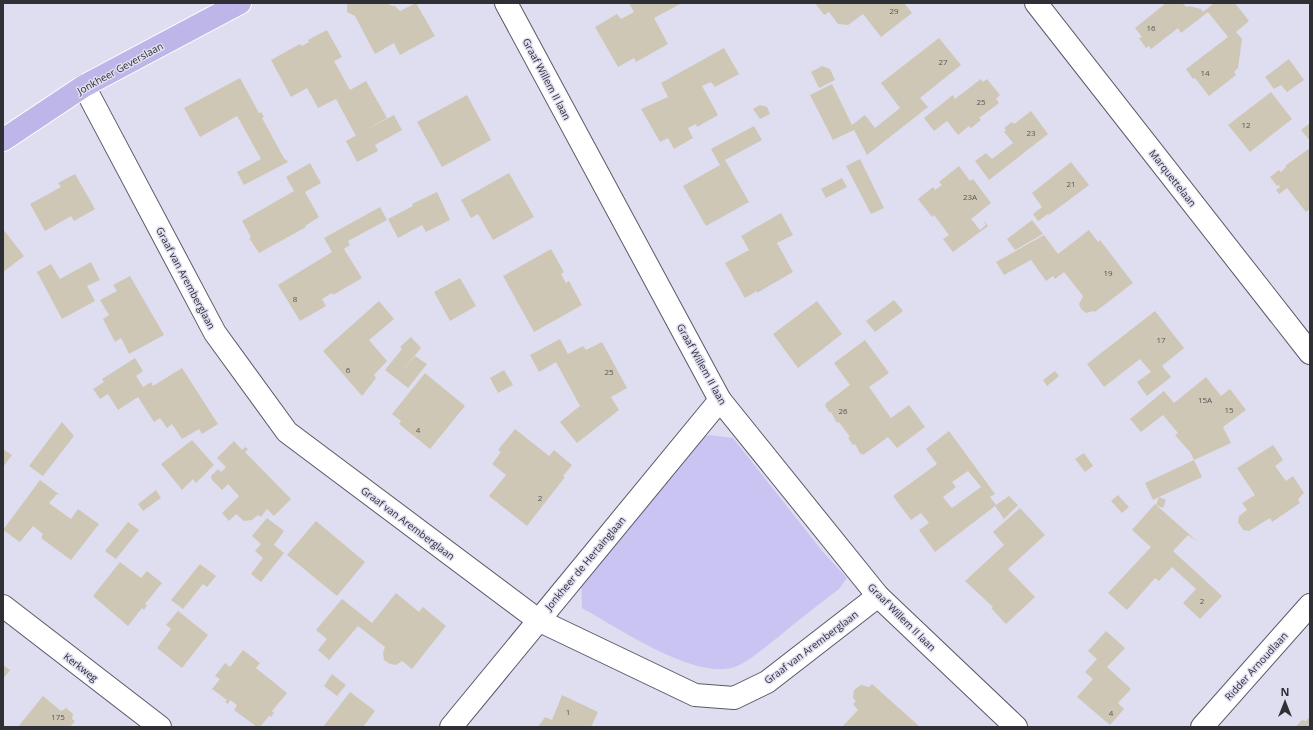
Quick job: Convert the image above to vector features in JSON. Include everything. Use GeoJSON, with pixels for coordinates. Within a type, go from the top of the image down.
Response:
{"type":"FeatureCollection","features":[{"type":"Feature","properties":{"kind":"main road","name":"Jonkheer Geverslaan"},"geometry":{"type":"LineString","coordinates":[[3,140],[84,86],[240,3]]}},
{"type":"Feature","properties":{"kind":"street","name":"Graaf Willem II laan"},"geometry":{"type":"LineString","coordinates":[[506,3],[720,400],[878,596],[1016,727]]}},
{"type":"Feature","properties":{"kind":"street","name":"Marquettelaan"},"geometry":{"type":"LineString","coordinates":[[1036,3],[1310,353]]}},
{"type":"Feature","properties":{"kind":"street","name":"Graaf van Aremberglaan"},"geometry":{"type":"LineString","coordinates":[[84,86],[215,333],[287,432],[538,620],[695,695],[734,698],[767,682],[878,596]]}},
{"type":"Feature","properties":{"kind":"street","name":"Jonkheer de Hertainglaan"},"geometry":{"type":"LineString","coordinates":[[451,727],[720,400]]}},
{"type":"Feature","properties":{"kind":"street","name":"Ridder Arnoudlaan"},"geometry":{"type":"LineString","coordinates":[[1202,727],[1310,605]]}},
{"type":"Feature","properties":{"kind":"street","name":"Kerkweg"},"geometry":{"type":"LineString","coordinates":[[3,606],[160,727]]}},
{"type":"Feature","properties":{"kind":"shaded area"},"geometry":{"type":"Polygon","coordinates":[[[709,435],[733,438],[823,552],[847,578],[839,589],[753,657],[737,666],[721,669],[701,667],[680,660],[636,639],[582,608],[581,574],[695,440],[709,435]]]}},
{"type":"Feature","properties":{"kind":"building"},"geometry":{"type":"Polygon","coordinates":[[[347,3],[391,3],[389,5],[395,6],[400,11],[416,3],[435,36],[400,55],[394,43],[375,54],[355,16],[347,12],[347,3]]]}},
{"type":"Feature","properties":{"kind":"building"},"geometry":{"type":"Polygon","coordinates":[[[629,3],[682,3],[654,18],[668,44],[636,62],[634,58],[618,67],[595,27],[617,14],[621,19],[634,12],[629,3]]]}},
{"type":"Feature","properties":{"kind":"building"},"geometry":{"type":"Polygon","coordinates":[[[815,3],[904,3],[912,13],[881,37],[863,14],[848,25],[838,24],[829,12],[824,15],[815,3]]]}},
{"type":"Feature","properties":{"kind":"building"},"geometry":{"type":"Polygon","coordinates":[[[1166,3],[1183,3],[1186,7],[1189,6],[1201,9],[1203,12],[1214,3],[1235,3],[1249,21],[1236,32],[1242,39],[1238,68],[1234,72],[1236,75],[1209,96],[1186,69],[1228,37],[1208,12],[1181,33],[1178,28],[1151,49],[1149,46],[1146,48],[1139,38],[1142,37],[1135,28],[1166,3]]]}},
{"type":"Feature","properties":{"kind":"building"},"geometry":{"type":"Polygon","coordinates":[[[327,30],[342,57],[334,61],[350,90],[366,81],[387,118],[356,136],[336,99],[318,108],[307,88],[291,97],[271,60],[300,44],[302,46],[309,42],[308,40],[327,30]]]}},
{"type":"Feature","properties":{"kind":"building"},"geometry":{"type":"Polygon","coordinates":[[[939,38],[961,65],[920,98],[928,107],[867,155],[854,130],[833,140],[810,95],[832,84],[852,125],[865,115],[875,128],[900,108],[881,83],[939,38]]]}},
{"type":"Feature","properties":{"kind":"building"},"geometry":{"type":"Polygon","coordinates":[[[724,48],[739,74],[715,87],[711,82],[702,86],[718,115],[697,127],[696,124],[688,128],[693,138],[674,149],[668,138],[660,142],[641,109],[668,97],[661,83],[724,48]]]}},
{"type":"Feature","properties":{"kind":"building"},"geometry":{"type":"Polygon","coordinates":[[[1289,59],[1304,80],[1287,92],[1281,85],[1274,89],[1265,77],[1289,59]]]}},
{"type":"Feature","properties":{"kind":"building"},"geometry":{"type":"Polygon","coordinates":[[[822,66],[830,69],[835,80],[819,88],[811,72],[822,66]]]}},
{"type":"Feature","properties":{"kind":"building"},"geometry":{"type":"Polygon","coordinates":[[[240,78],[259,113],[261,112],[264,117],[262,118],[285,160],[286,159],[288,162],[244,185],[237,172],[261,159],[237,116],[200,137],[184,108],[240,78]]]}},
{"type":"Feature","properties":{"kind":"building"},"geometry":{"type":"Polygon","coordinates":[[[981,79],[983,82],[987,79],[1000,95],[996,99],[999,103],[979,118],[981,120],[971,128],[969,126],[958,135],[947,121],[934,131],[924,118],[953,95],[955,99],[981,79]]]}},
{"type":"Feature","properties":{"kind":"building"},"geometry":{"type":"Polygon","coordinates":[[[1271,92],[1292,119],[1250,152],[1228,125],[1271,92]]]}},
{"type":"Feature","properties":{"kind":"building"},"geometry":{"type":"Polygon","coordinates":[[[467,95],[491,140],[442,167],[417,122],[467,95]]]}},
{"type":"Feature","properties":{"kind":"building"},"geometry":{"type":"Polygon","coordinates":[[[760,105],[767,107],[770,114],[760,119],[753,109],[760,105]]]}},
{"type":"Feature","properties":{"kind":"building"},"geometry":{"type":"Polygon","coordinates":[[[1031,111],[1048,134],[989,180],[975,161],[986,153],[992,159],[1013,143],[1004,132],[1006,130],[1004,128],[1012,122],[1014,124],[1031,111]]]}},
{"type":"Feature","properties":{"kind":"building"},"geometry":{"type":"Polygon","coordinates":[[[394,115],[402,130],[375,145],[378,151],[357,162],[346,141],[394,115]]]}},
{"type":"Feature","properties":{"kind":"building"},"geometry":{"type":"Polygon","coordinates":[[[1310,123],[1310,141],[1301,130],[1310,123]]]}},
{"type":"Feature","properties":{"kind":"building"},"geometry":{"type":"Polygon","coordinates":[[[754,126],[762,140],[725,160],[749,202],[706,226],[683,186],[720,165],[711,149],[754,126]]]}},
{"type":"Feature","properties":{"kind":"building"},"geometry":{"type":"Polygon","coordinates":[[[1310,148],[1310,209],[1306,212],[1287,188],[1279,194],[1276,190],[1280,187],[1279,185],[1277,186],[1270,177],[1279,170],[1281,172],[1286,167],[1285,166],[1310,148]]]}},
{"type":"Feature","properties":{"kind":"building"},"geometry":{"type":"Polygon","coordinates":[[[860,159],[884,208],[871,214],[846,166],[860,159]]]}},
{"type":"Feature","properties":{"kind":"building"},"geometry":{"type":"Polygon","coordinates":[[[1071,162],[1089,185],[1049,215],[1048,214],[1038,221],[1033,214],[1042,207],[1032,193],[1071,162]]]}},
{"type":"Feature","properties":{"kind":"building"},"geometry":{"type":"Polygon","coordinates":[[[310,163],[321,183],[305,192],[319,217],[305,226],[306,227],[259,253],[249,238],[251,237],[242,221],[294,191],[286,177],[310,163]]]}},
{"type":"Feature","properties":{"kind":"building"},"geometry":{"type":"Polygon","coordinates":[[[959,166],[970,181],[973,179],[991,203],[971,219],[980,230],[986,225],[983,219],[988,226],[953,252],[943,239],[949,235],[934,215],[932,217],[918,199],[933,187],[935,190],[942,185],[939,182],[959,166]]]}},
{"type":"Feature","properties":{"kind":"building"},"geometry":{"type":"Polygon","coordinates":[[[509,173],[534,217],[493,240],[478,214],[471,218],[461,200],[509,173]]]}},
{"type":"Feature","properties":{"kind":"building"},"geometry":{"type":"Polygon","coordinates":[[[75,174],[95,209],[74,221],[71,216],[45,231],[30,204],[61,187],[58,183],[75,174]]]}},
{"type":"Feature","properties":{"kind":"building"},"geometry":{"type":"Polygon","coordinates":[[[842,178],[847,187],[826,198],[821,189],[842,178]]]}},
{"type":"Feature","properties":{"kind":"building"},"geometry":{"type":"Polygon","coordinates":[[[437,192],[450,220],[426,232],[422,225],[398,238],[388,219],[413,206],[412,204],[437,192]]]}},
{"type":"Feature","properties":{"kind":"building"},"geometry":{"type":"Polygon","coordinates":[[[380,207],[387,220],[348,241],[350,245],[344,249],[362,278],[333,295],[332,293],[322,299],[326,306],[300,321],[278,285],[332,252],[324,238],[380,207]]]}},
{"type":"Feature","properties":{"kind":"building"},"geometry":{"type":"Polygon","coordinates":[[[781,213],[793,235],[777,243],[793,272],[757,293],[757,291],[745,298],[725,263],[749,250],[741,236],[781,213]]]}},
{"type":"Feature","properties":{"kind":"building"},"geometry":{"type":"Polygon","coordinates":[[[1032,220],[1043,234],[1015,250],[1007,239],[1032,220]]]}},
{"type":"Feature","properties":{"kind":"building"},"geometry":{"type":"Polygon","coordinates":[[[3,229],[24,256],[3,272],[3,229]]]}},
{"type":"Feature","properties":{"kind":"building"},"geometry":{"type":"Polygon","coordinates":[[[1089,230],[1098,242],[1100,240],[1133,283],[1095,312],[1086,313],[1081,309],[1079,304],[1083,296],[1064,272],[1055,279],[1053,276],[1046,281],[1031,260],[1004,275],[996,262],[1044,235],[1058,254],[1089,230]]]}},
{"type":"Feature","properties":{"kind":"building"},"geometry":{"type":"Polygon","coordinates":[[[551,249],[564,272],[561,274],[566,283],[569,281],[582,305],[534,332],[503,276],[551,249]]]}},
{"type":"Feature","properties":{"kind":"building"},"geometry":{"type":"Polygon","coordinates":[[[91,262],[100,280],[87,286],[95,301],[62,319],[37,272],[51,264],[60,279],[91,262]]]}},
{"type":"Feature","properties":{"kind":"building"},"geometry":{"type":"Polygon","coordinates":[[[130,276],[164,335],[129,354],[121,338],[115,342],[103,319],[109,315],[100,300],[117,291],[113,285],[130,276]]]}},
{"type":"Feature","properties":{"kind":"building"},"geometry":{"type":"Polygon","coordinates":[[[460,278],[476,306],[450,321],[434,292],[460,278]]]}},
{"type":"Feature","properties":{"kind":"building"},"geometry":{"type":"Polygon","coordinates":[[[894,300],[903,311],[875,332],[866,321],[894,300]]]}},
{"type":"Feature","properties":{"kind":"building"},"geometry":{"type":"Polygon","coordinates":[[[379,301],[394,319],[369,340],[387,361],[374,375],[376,378],[362,396],[323,351],[379,301]]]}},
{"type":"Feature","properties":{"kind":"building"},"geometry":{"type":"Polygon","coordinates":[[[817,301],[842,334],[798,368],[773,334],[817,301]]]}},
{"type":"Feature","properties":{"kind":"building"},"geometry":{"type":"Polygon","coordinates":[[[1155,311],[1184,348],[1162,366],[1171,377],[1147,396],[1137,382],[1151,372],[1140,359],[1104,387],[1087,364],[1155,311]]]}},
{"type":"Feature","properties":{"kind":"building"},"geometry":{"type":"Polygon","coordinates":[[[411,337],[421,348],[397,377],[415,356],[427,364],[408,388],[385,370],[402,349],[400,347],[411,337]]]}},
{"type":"Feature","properties":{"kind":"building"},"geometry":{"type":"Polygon","coordinates":[[[560,339],[568,354],[583,346],[586,350],[602,342],[627,388],[611,397],[619,410],[577,443],[560,422],[580,406],[556,362],[539,372],[530,355],[560,339]]]}},
{"type":"Feature","properties":{"kind":"building"},"geometry":{"type":"Polygon","coordinates":[[[865,340],[889,373],[869,387],[891,418],[909,405],[925,427],[897,448],[888,437],[861,455],[855,444],[853,445],[848,438],[850,437],[839,422],[837,423],[825,404],[850,385],[834,363],[865,340]]]}},
{"type":"Feature","properties":{"kind":"building"},"geometry":{"type":"Polygon","coordinates":[[[135,358],[143,371],[136,376],[143,387],[151,382],[153,386],[182,368],[218,424],[202,434],[199,429],[182,439],[172,424],[167,428],[160,418],[154,422],[138,397],[118,410],[108,394],[100,399],[93,389],[104,382],[102,379],[135,358]]]}},
{"type":"Feature","properties":{"kind":"building"},"geometry":{"type":"Polygon","coordinates":[[[504,370],[513,385],[498,393],[490,378],[504,370]]]}},
{"type":"Feature","properties":{"kind":"building"},"geometry":{"type":"Polygon","coordinates":[[[1055,371],[1059,376],[1047,386],[1043,380],[1055,371]]]}},
{"type":"Feature","properties":{"kind":"building"},"geometry":{"type":"Polygon","coordinates":[[[425,373],[465,406],[430,449],[399,424],[401,421],[392,414],[425,373]]]}},
{"type":"Feature","properties":{"kind":"building"},"geometry":{"type":"Polygon","coordinates":[[[1206,377],[1221,396],[1230,389],[1246,410],[1223,427],[1231,443],[1194,460],[1190,452],[1175,435],[1178,433],[1163,415],[1141,432],[1130,419],[1164,391],[1174,403],[1206,377]]]}},
{"type":"Feature","properties":{"kind":"building"},"geometry":{"type":"Polygon","coordinates":[[[62,422],[74,436],[43,476],[29,466],[62,422]]]}},
{"type":"Feature","properties":{"kind":"building"},"geometry":{"type":"Polygon","coordinates":[[[515,429],[549,456],[554,450],[572,465],[563,476],[565,477],[527,526],[489,496],[506,475],[492,464],[501,452],[498,450],[515,429]]]}},
{"type":"Feature","properties":{"kind":"building"},"geometry":{"type":"Polygon","coordinates":[[[949,431],[995,494],[990,497],[996,505],[1009,496],[1018,505],[1004,519],[995,506],[935,552],[919,530],[929,523],[921,513],[911,520],[893,496],[937,464],[926,449],[949,431]],[[968,471],[952,482],[956,487],[943,497],[952,508],[981,487],[968,471]]]}},
{"type":"Feature","properties":{"kind":"building"},"geometry":{"type":"Polygon","coordinates":[[[192,440],[214,465],[196,483],[193,479],[182,490],[161,464],[192,440]]]}},
{"type":"Feature","properties":{"kind":"building"},"geometry":{"type":"Polygon","coordinates":[[[234,441],[242,450],[245,447],[248,449],[245,452],[291,499],[274,516],[267,509],[261,517],[258,515],[252,520],[244,521],[236,514],[229,521],[222,513],[239,496],[228,484],[222,490],[212,480],[211,476],[218,469],[221,472],[226,467],[217,458],[234,441]]]}},
{"type":"Feature","properties":{"kind":"building"},"geometry":{"type":"Polygon","coordinates":[[[1273,445],[1283,460],[1275,466],[1286,481],[1293,476],[1304,493],[1298,499],[1300,503],[1272,522],[1270,518],[1249,531],[1243,530],[1238,522],[1239,516],[1247,510],[1242,503],[1255,495],[1237,468],[1273,445]]]}},
{"type":"Feature","properties":{"kind":"building"},"geometry":{"type":"Polygon","coordinates":[[[3,449],[12,455],[3,467],[3,449]]]}},
{"type":"Feature","properties":{"kind":"building"},"geometry":{"type":"Polygon","coordinates":[[[1084,453],[1093,466],[1085,472],[1075,459],[1084,453]]]}},
{"type":"Feature","properties":{"kind":"building"},"geometry":{"type":"Polygon","coordinates":[[[1194,460],[1202,477],[1153,500],[1145,483],[1194,460]]]}},
{"type":"Feature","properties":{"kind":"building"},"geometry":{"type":"Polygon","coordinates":[[[40,480],[60,495],[57,494],[49,503],[71,519],[78,509],[99,524],[71,560],[41,538],[43,534],[33,526],[20,542],[3,530],[40,480]]]}},
{"type":"Feature","properties":{"kind":"building"},"geometry":{"type":"Polygon","coordinates":[[[156,490],[161,498],[143,511],[138,504],[156,490]]]}},
{"type":"Feature","properties":{"kind":"building"},"geometry":{"type":"Polygon","coordinates":[[[1118,495],[1129,507],[1122,513],[1111,501],[1118,495]]]}},
{"type":"Feature","properties":{"kind":"building"},"geometry":{"type":"Polygon","coordinates":[[[1159,497],[1166,500],[1163,508],[1156,505],[1159,497]]]}},
{"type":"Feature","properties":{"kind":"building"},"geometry":{"type":"Polygon","coordinates":[[[1155,504],[1198,542],[1188,535],[1173,551],[1222,596],[1200,619],[1183,603],[1196,589],[1172,567],[1159,581],[1155,578],[1127,610],[1108,593],[1151,547],[1132,530],[1155,504]]]}},
{"type":"Feature","properties":{"kind":"building"},"geometry":{"type":"Polygon","coordinates":[[[1020,508],[1045,535],[1008,569],[1035,597],[1006,624],[991,608],[993,607],[965,581],[1004,545],[993,532],[1020,508]]]}},
{"type":"Feature","properties":{"kind":"building"},"geometry":{"type":"Polygon","coordinates":[[[267,518],[284,531],[274,545],[284,553],[261,582],[251,574],[263,558],[255,551],[261,544],[252,536],[267,518]]]}},
{"type":"Feature","properties":{"kind":"building"},"geometry":{"type":"Polygon","coordinates":[[[316,521],[365,562],[337,596],[287,555],[316,521]]]}},
{"type":"Feature","properties":{"kind":"building"},"geometry":{"type":"Polygon","coordinates":[[[128,522],[139,530],[116,559],[105,551],[128,522]]]}},
{"type":"Feature","properties":{"kind":"building"},"geometry":{"type":"Polygon","coordinates":[[[120,562],[141,578],[147,571],[162,583],[145,604],[147,605],[144,610],[142,608],[128,626],[93,596],[120,562]]]}},
{"type":"Feature","properties":{"kind":"building"},"geometry":{"type":"Polygon","coordinates":[[[200,564],[216,576],[207,587],[203,584],[183,609],[171,600],[200,564]]]}},
{"type":"Feature","properties":{"kind":"building"},"geometry":{"type":"Polygon","coordinates":[[[396,593],[419,612],[423,607],[446,626],[412,669],[402,661],[396,665],[390,664],[384,660],[383,653],[385,647],[358,626],[329,660],[318,650],[327,639],[316,630],[342,599],[372,623],[396,593]]]}},
{"type":"Feature","properties":{"kind":"building"},"geometry":{"type":"Polygon","coordinates":[[[178,611],[208,635],[182,668],[157,648],[171,629],[166,625],[178,611]]]}},
{"type":"Feature","properties":{"kind":"building"},"geometry":{"type":"Polygon","coordinates":[[[1106,631],[1125,648],[1107,667],[1131,689],[1118,703],[1124,709],[1110,725],[1077,697],[1093,679],[1085,672],[1097,659],[1088,651],[1106,631]]]}},
{"type":"Feature","properties":{"kind":"building"},"geometry":{"type":"Polygon","coordinates":[[[243,650],[260,663],[256,668],[287,693],[272,711],[274,713],[271,717],[269,716],[260,727],[257,727],[234,710],[237,705],[230,700],[228,704],[225,702],[227,700],[212,689],[220,679],[215,676],[225,663],[230,667],[243,650]]]}},
{"type":"Feature","properties":{"kind":"building"},"geometry":{"type":"Polygon","coordinates":[[[3,665],[10,670],[3,679],[3,665]]]}},
{"type":"Feature","properties":{"kind":"building"},"geometry":{"type":"Polygon","coordinates":[[[332,674],[346,685],[337,696],[324,686],[332,674]]]}},
{"type":"Feature","properties":{"kind":"building"},"geometry":{"type":"Polygon","coordinates":[[[872,684],[920,727],[842,727],[858,710],[853,704],[856,701],[853,698],[854,690],[861,685],[869,687],[872,684]]]}},
{"type":"Feature","properties":{"kind":"building"},"geometry":{"type":"Polygon","coordinates":[[[350,692],[375,711],[363,727],[323,727],[350,692]]]}},
{"type":"Feature","properties":{"kind":"building"},"geometry":{"type":"Polygon","coordinates":[[[562,695],[598,712],[591,727],[538,727],[545,717],[552,720],[562,695]]]}},
{"type":"Feature","properties":{"kind":"building"},"geometry":{"type":"Polygon","coordinates":[[[43,696],[61,711],[66,708],[73,714],[72,719],[75,721],[70,727],[18,727],[43,696]]]}},
{"type":"Feature","properties":{"kind":"building"},"geometry":{"type":"Polygon","coordinates":[[[1310,716],[1310,727],[1295,727],[1302,720],[1306,721],[1310,716]]]}}]}
